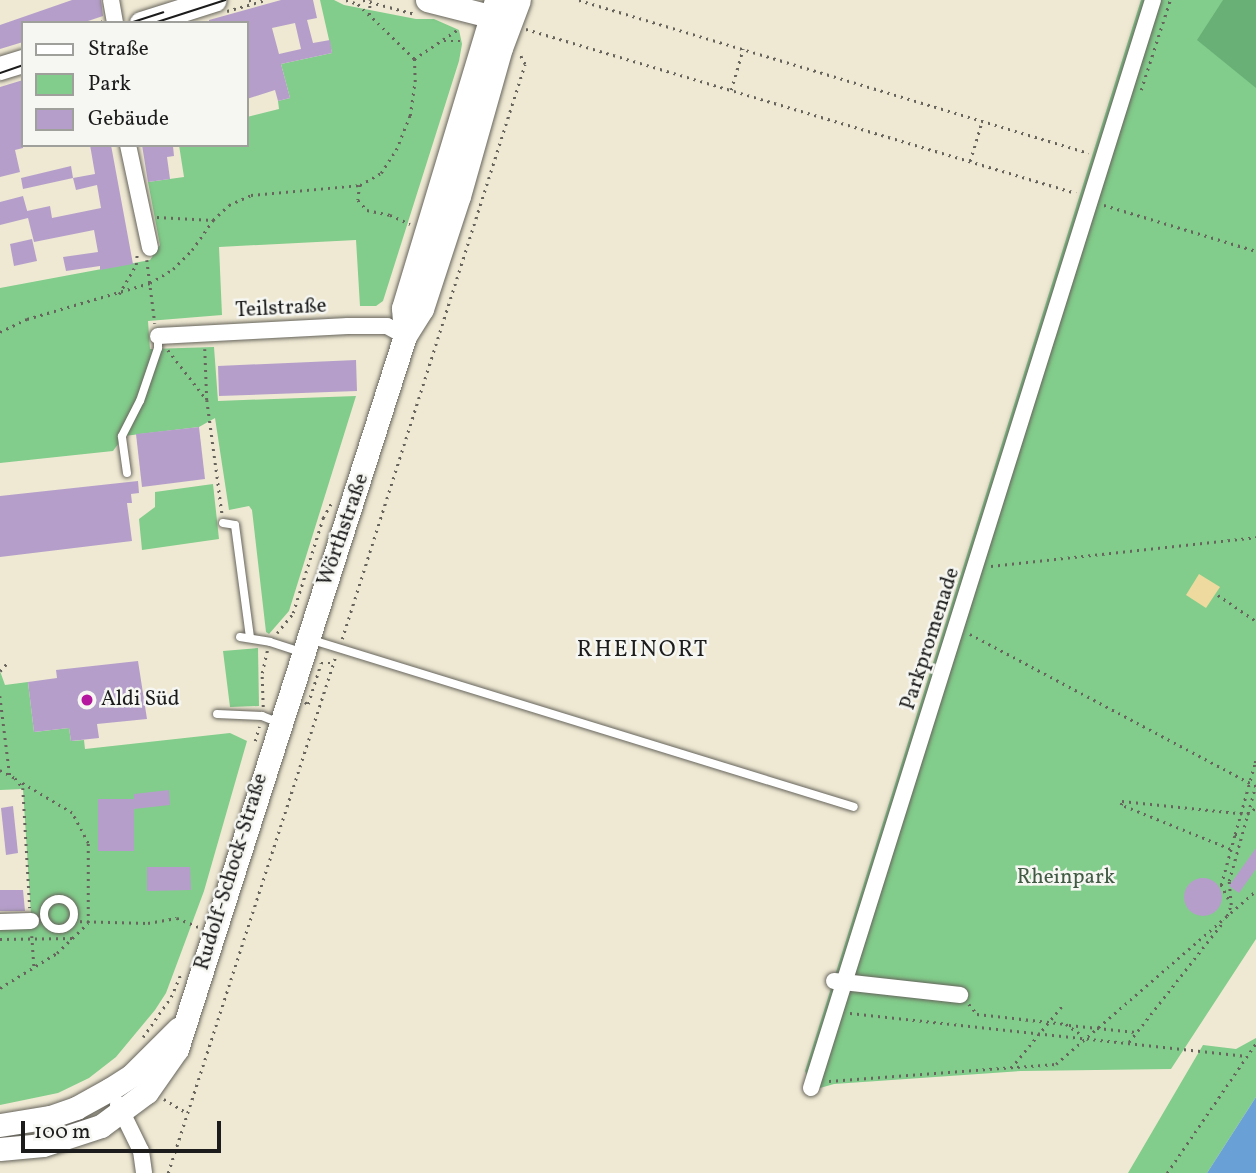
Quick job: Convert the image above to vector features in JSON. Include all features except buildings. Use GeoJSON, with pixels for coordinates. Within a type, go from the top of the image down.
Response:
{"type":"FeatureCollection","features":[{"type":"Feature","properties":{"kind":"street"},"geometry":{"type":"LineString","coordinates":[[111,0],[115,21]]}},
{"type":"Feature","properties":{"kind":"street"},"geometry":{"type":"LineString","coordinates":[[147,21],[214,0]]}},
{"type":"Feature","properties":{"kind":"street"},"geometry":{"type":"LineString","coordinates":[[427,0],[507,10]]}},
{"type":"Feature","properties":{"kind":"street","name":"Parkpromenade"},"geometry":{"type":"LineString","coordinates":[[812,1085],[839,981],[1153,0]]}},
{"type":"Feature","properties":{"kind":"street","name":"Wörthstraße"},"geometry":{"type":"LineString","coordinates":[[271,720],[305,646],[405,336],[422,309],[459,195],[507,10]]}},
{"type":"Feature","properties":{"kind":"street","name":"Wörthstraße"},"geometry":{"type":"LineString","coordinates":[[405,336],[403,308],[507,10]]}},
{"type":"Feature","properties":{"kind":"street"},"geometry":{"type":"LineString","coordinates":[[0,68],[21,62]]}},
{"type":"Feature","properties":{"kind":"street"},"geometry":{"type":"LineString","coordinates":[[128,147],[143,251]]}},
{"type":"Feature","properties":{"kind":"street","name":"Teilstraße"},"geometry":{"type":"LineString","coordinates":[[158,336],[348,326],[387,327],[405,336]]}},
{"type":"Feature","properties":{"kind":"street","name":"Rudolf-Schock-Straße"},"geometry":{"type":"LineString","coordinates":[[0,1149],[43,1145],[77,1136],[123,1112],[161,1075],[177,1049],[271,720]]}},
{"type":"Feature","properties":{"kind":"street"},"geometry":{"type":"LineString","coordinates":[[0,922],[38,921]]}},
{"type":"Feature","properties":{"kind":"street"},"geometry":{"type":"LineString","coordinates":[[839,981],[960,995]]}},
{"type":"Feature","properties":{"kind":"street","name":"Rudolf-Schock-Straße"},"geometry":{"type":"LineString","coordinates":[[0,1125],[50,1117],[109,1090],[132,1075],[185,1021]]}},
{"type":"Feature","properties":{"kind":"street"},"geometry":{"type":"LineString","coordinates":[[109,1090],[123,1112],[141,1151],[144,1173]]}},
{"type":"Feature","properties":{"kind":"lane"},"geometry":{"type":"LineString","coordinates":[[127,473],[122,436],[140,401],[158,348],[158,336]]}},
{"type":"Feature","properties":{"kind":"lane"},"geometry":{"type":"LineString","coordinates":[[223,523],[235,524],[245,637],[339,648],[854,807]]}},
{"type":"Feature","properties":{"kind":"lane"},"geometry":{"type":"LineString","coordinates":[[217,714],[271,720]]}},
{"type":"Feature","properties":{"kind":"lane"},"geometry":{"type":"LineString","coordinates":[[59,898],[72,906],[73,921],[66,927],[57,929],[38,921],[48,904],[59,898]]}},
{"type":"Feature","properties":{"kind":"path"},"geometry":{"type":"LineString","coordinates":[[248,0],[265,0]]}},
{"type":"Feature","properties":{"kind":"path"},"geometry":{"type":"LineString","coordinates":[[0,332],[27,319],[150,283],[173,269],[192,250],[213,220],[229,205],[251,195],[360,185],[381,173],[396,150],[410,116],[415,82],[414,59],[358,4],[346,0]]}},
{"type":"Feature","properties":{"kind":"path"},"geometry":{"type":"LineString","coordinates":[[363,0],[370,2],[369,15]]}},
{"type":"Feature","properties":{"kind":"path"},"geometry":{"type":"LineString","coordinates":[[579,0],[1103,158]]}},
{"type":"Feature","properties":{"kind":"path"},"geometry":{"type":"LineString","coordinates":[[507,10],[731,90],[1083,195],[1090,201],[1256,251]]}},
{"type":"Feature","properties":{"kind":"path"},"geometry":{"type":"LineString","coordinates":[[414,59],[444,41],[466,23]]}},
{"type":"Feature","properties":{"kind":"path"},"geometry":{"type":"LineString","coordinates":[[444,41],[470,40],[466,53]]}},
{"type":"Feature","properties":{"kind":"path"},"geometry":{"type":"LineString","coordinates":[[731,90],[743,49]]}},
{"type":"Feature","properties":{"kind":"path"},"geometry":{"type":"LineString","coordinates":[[168,1173],[525,64],[518,51]]}},
{"type":"Feature","properties":{"kind":"path"},"geometry":{"type":"LineString","coordinates":[[970,162],[983,120]]}},
{"type":"Feature","properties":{"kind":"path"},"geometry":{"type":"LineString","coordinates":[[360,185],[358,200],[367,211],[399,218],[416,227]]}},
{"type":"Feature","properties":{"kind":"path"},"geometry":{"type":"LineString","coordinates":[[151,217],[213,220]]}},
{"type":"Feature","properties":{"kind":"path"},"geometry":{"type":"LineString","coordinates":[[143,251],[158,336],[207,400]]}},
{"type":"Feature","properties":{"kind":"path"},"geometry":{"type":"LineString","coordinates":[[119,294],[143,251]]}},
{"type":"Feature","properties":{"kind":"path"},"geometry":{"type":"LineString","coordinates":[[205,334],[207,400],[223,523]]}},
{"type":"Feature","properties":{"kind":"path"},"geometry":{"type":"LineString","coordinates":[[271,720],[262,673],[270,642],[293,613],[323,518],[337,494]]}},
{"type":"Feature","properties":{"kind":"path"},"geometry":{"type":"LineString","coordinates":[[991,566],[1256,537]]}},
{"type":"Feature","properties":{"kind":"path"},"geometry":{"type":"LineString","coordinates":[[1218,596],[1256,621]]}},
{"type":"Feature","properties":{"kind":"path"},"geometry":{"type":"LineString","coordinates":[[970,634],[1256,785],[1227,890],[1231,905],[1227,916],[1129,1042]]}},
{"type":"Feature","properties":{"kind":"path"},"geometry":{"type":"LineString","coordinates":[[0,671],[8,663]]}},
{"type":"Feature","properties":{"kind":"path"},"geometry":{"type":"LineString","coordinates":[[0,696],[10,776]]}},
{"type":"Feature","properties":{"kind":"path"},"geometry":{"type":"LineString","coordinates":[[1231,905],[1221,886],[1255,761]]}},
{"type":"Feature","properties":{"kind":"path"},"geometry":{"type":"LineString","coordinates":[[0,770],[72,813],[88,843],[88,923],[75,938],[0,988]]}},
{"type":"Feature","properties":{"kind":"path"},"geometry":{"type":"LineString","coordinates":[[20,782],[38,921],[33,940],[34,967]]}},
{"type":"Feature","properties":{"kind":"path"},"geometry":{"type":"LineString","coordinates":[[1230,849],[1121,805],[1122,801],[1247,814],[1256,808]]}},
{"type":"Feature","properties":{"kind":"path"},"geometry":{"type":"LineString","coordinates":[[1235,834],[1242,836]]}},
{"type":"Feature","properties":{"kind":"path"},"geometry":{"type":"LineString","coordinates":[[812,1085],[1056,1064],[1256,891]]}},
{"type":"Feature","properties":{"kind":"path"},"geometry":{"type":"LineString","coordinates":[[73,921],[148,923],[177,918],[198,927],[194,938]]}},
{"type":"Feature","properties":{"kind":"path"},"geometry":{"type":"LineString","coordinates":[[0,939],[75,938]]}},
{"type":"Feature","properties":{"kind":"path"},"geometry":{"type":"LineString","coordinates":[[136,1045],[171,997],[182,972]]}},
{"type":"Feature","properties":{"kind":"path"},"geometry":{"type":"LineString","coordinates":[[960,995],[977,1014],[1137,1032]]}},
{"type":"Feature","properties":{"kind":"path"},"geometry":{"type":"LineString","coordinates":[[1011,1068],[1062,1006]]}},
{"type":"Feature","properties":{"kind":"path"},"geometry":{"type":"LineString","coordinates":[[850,1013],[1247,1056]]}},
{"type":"Feature","properties":{"kind":"path"},"geometry":{"type":"LineString","coordinates":[[1066,1024],[1086,1038]]}},
{"type":"Feature","properties":{"kind":"path"},"geometry":{"type":"LineString","coordinates":[[1167,1173],[1255,1045]]}},
{"type":"Feature","properties":{"kind":"path"},"geometry":{"type":"LineString","coordinates":[[154,1099],[162,1098],[187,1113]]}},
{"type":"Feature","properties":{"kind":"green space"},"geometry":{"type":"Polygon","coordinates":[[[320,0],[334,0],[344,5],[416,19],[434,19],[459,30],[462,44],[459,61],[383,301],[376,306],[360,306],[356,240],[219,247],[222,315],[148,321],[150,349],[214,347],[218,401],[356,396],[289,611],[269,634],[266,632],[252,510],[249,506],[229,510],[215,418],[199,427],[124,436],[113,451],[0,463],[0,288],[150,260],[160,245],[148,182],[184,177],[179,147],[248,147],[248,117],[279,109],[278,101],[290,98],[281,64],[332,53],[320,0]]]}},
{"type":"Feature","properties":{"kind":"green space","name":"Rheinpark"},"geometry":{"type":"Polygon","coordinates":[[[1141,0],[1256,0],[1256,939],[1171,1069],[1021,1071],[834,1084],[813,1090],[805,1071],[1141,0]]]}},
{"type":"Feature","properties":{"kind":"green space"},"geometry":{"type":"Polygon","coordinates":[[[1223,0],[1256,0],[1256,88],[1197,40],[1223,0]]]}},
{"type":"Feature","properties":{"kind":"green space"},"geometry":{"type":"Polygon","coordinates":[[[213,484],[219,539],[142,550],[139,519],[155,507],[155,492],[213,484]]]}},
{"type":"Feature","properties":{"kind":"green space"},"geometry":{"type":"Polygon","coordinates":[[[258,648],[259,706],[230,707],[223,651],[258,648]]]}},
{"type":"Feature","properties":{"kind":"green space"},"geometry":{"type":"Polygon","coordinates":[[[0,671],[5,685],[28,682],[34,732],[69,728],[71,741],[84,740],[85,749],[230,733],[247,741],[204,891],[166,993],[155,1010],[116,1057],[89,1078],[58,1093],[0,1105],[0,920],[31,915],[23,789],[0,790],[0,671]]]}},
{"type":"Feature","properties":{"kind":"green space"},"geometry":{"type":"Polygon","coordinates":[[[1256,1038],[1256,1097],[1207,1173],[1128,1173],[1203,1045],[1236,1049],[1256,1038]]]}},
{"type":"Feature","properties":{"kind":"sand"},"geometry":{"type":"Polygon","coordinates":[[[1199,574],[1220,587],[1206,608],[1186,595],[1199,574]]]}},
{"type":"Feature","properties":{"kind":"water"},"geometry":{"type":"Polygon","coordinates":[[[1256,1097],[1256,1173],[1207,1173],[1256,1097]]]}},
{"type":"Feature","properties":{"kind":"tram line"},"geometry":{"type":"LineString","coordinates":[[160,21],[225,0]]}},
{"type":"Feature","properties":{"kind":"tram line"},"geometry":{"type":"LineString","coordinates":[[136,21],[163,12]]}},
{"type":"Feature","properties":{"kind":"tram line"},"geometry":{"type":"LineString","coordinates":[[0,73],[21,66]]}},
{"type":"Feature","properties":{"kind":"place","name":"Aldi Süd"},"geometry":{"type":"Point","coordinates":[87,700]}},
{"type":"Feature","properties":{"kind":"district","name":"RHEINORT"},"geometry":{"type":"Point","coordinates":[643,650]}}]}
